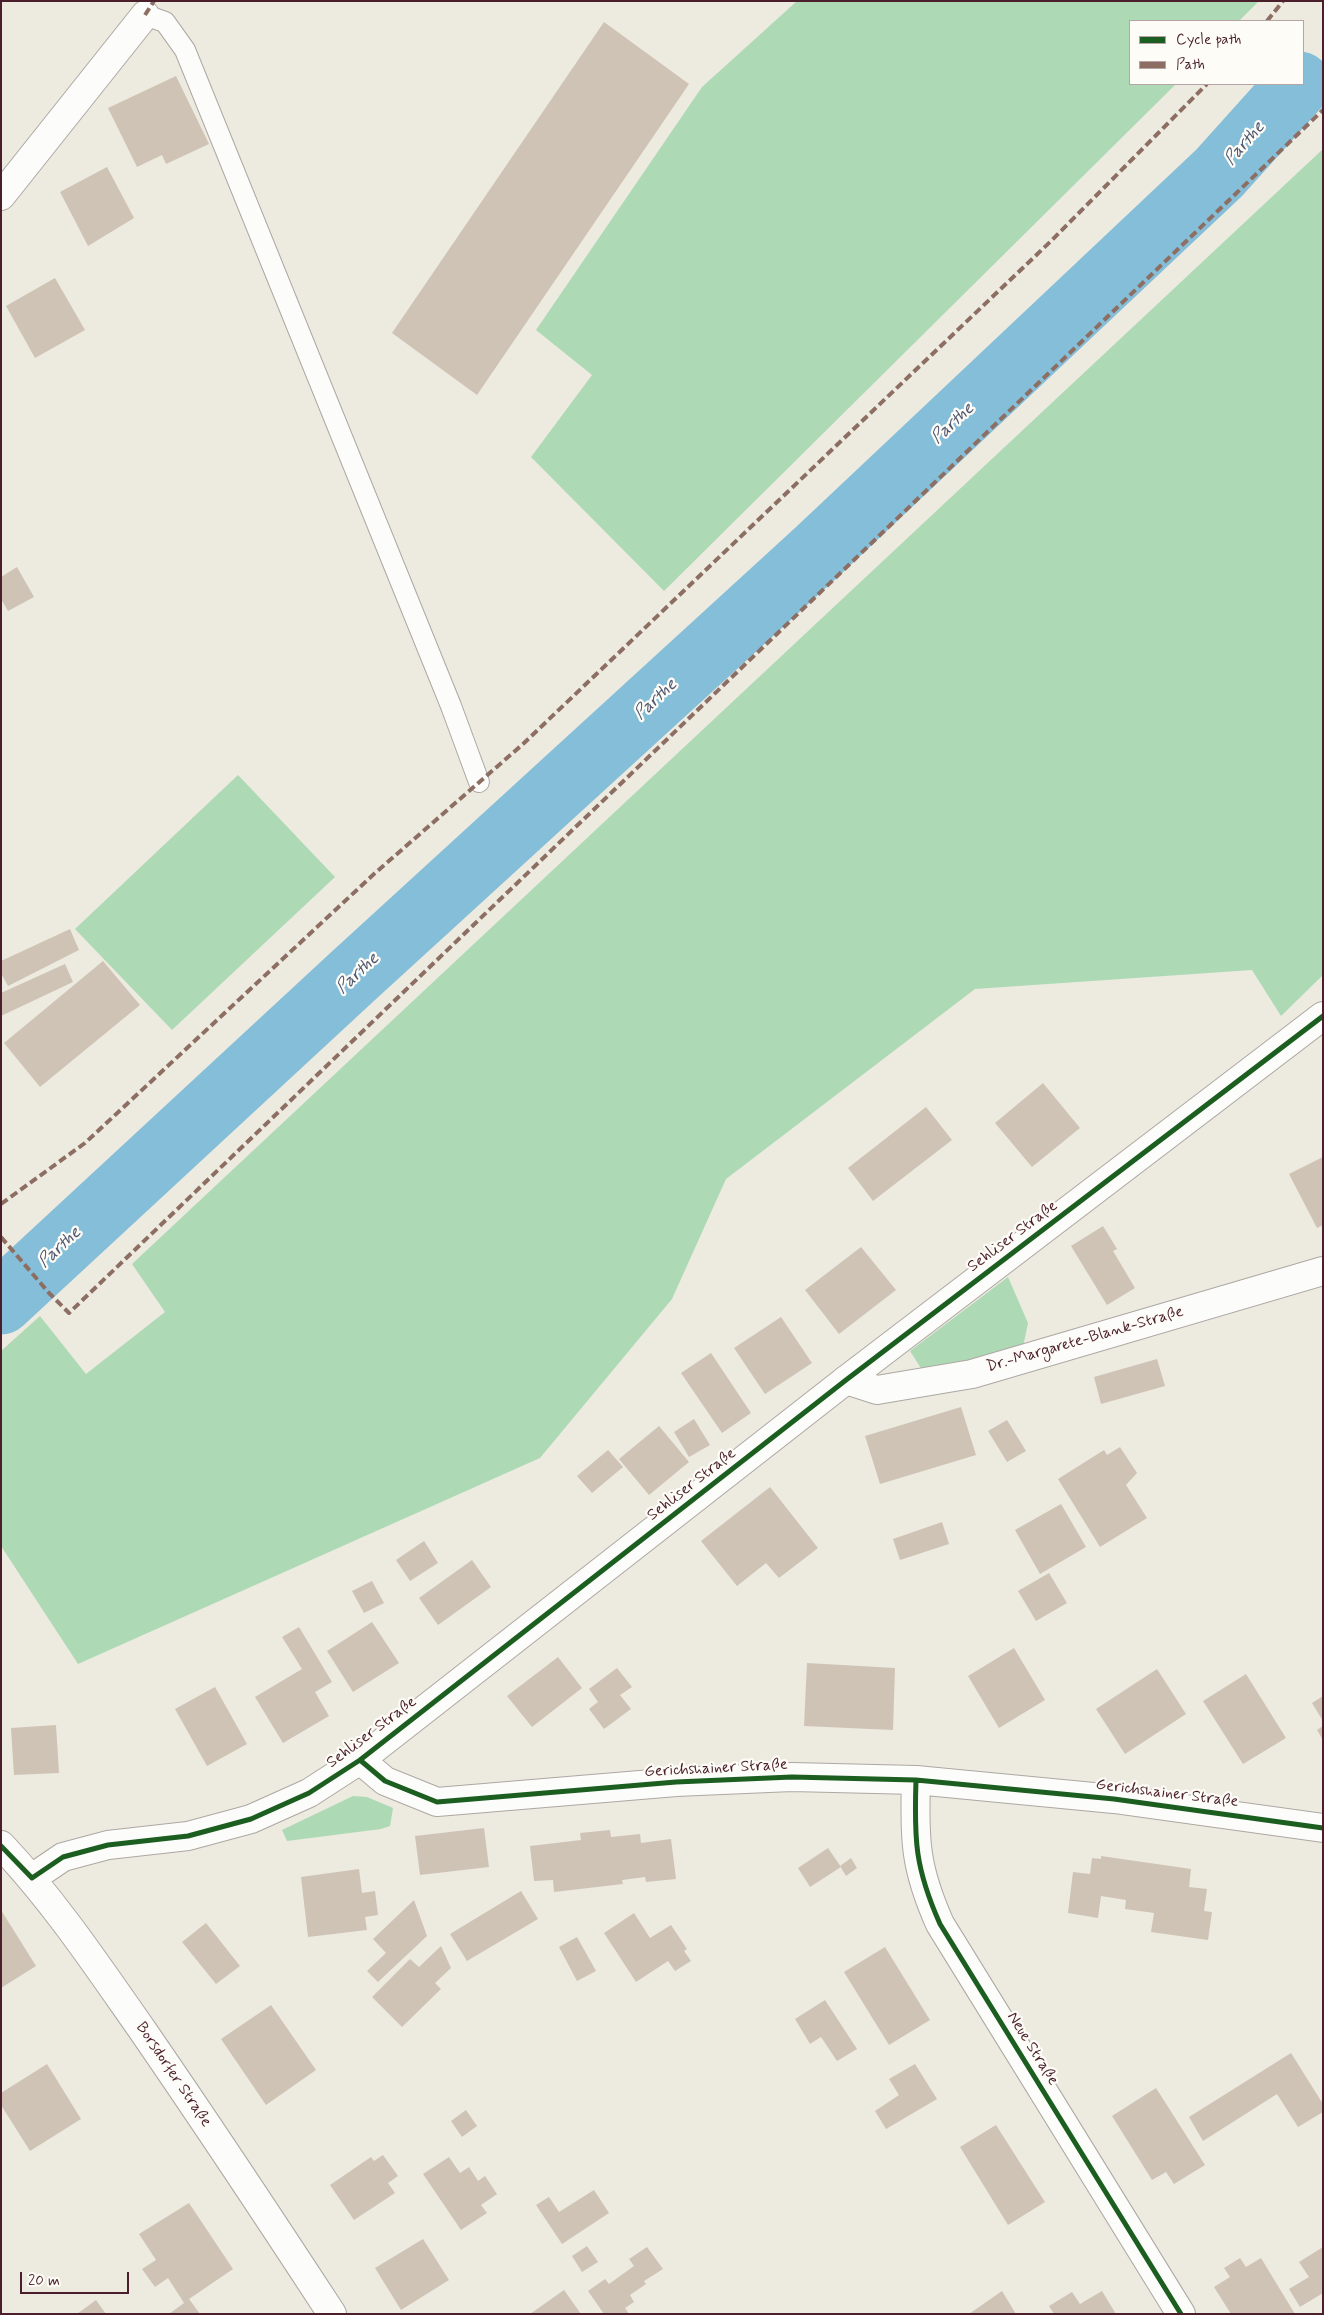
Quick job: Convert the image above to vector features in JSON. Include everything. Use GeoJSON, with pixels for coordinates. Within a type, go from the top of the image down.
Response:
{"type":"FeatureCollection","features":[{"type":"Feature","properties":{"kind":"street"},"geometry":{"type":"LineString","coordinates":[[1,196],[145,14]]}},
{"type":"Feature","properties":{"kind":"street","name":"Sehliser Straße"},"geometry":{"type":"LineString","coordinates":[[32,1878],[64,1857],[108,1845],[188,1836],[251,1819],[309,1793],[360,1760],[846,1380],[1323,1016]]}},
{"type":"Feature","properties":{"kind":"street","name":"Dr.-Margarete-Blank-Straße"},"geometry":{"type":"LineString","coordinates":[[846,1380],[877,1390],[972,1374],[1323,1270]]}},
{"type":"Feature","properties":{"kind":"street","name":"Gerichshainer Straße"},"geometry":{"type":"LineString","coordinates":[[360,1760],[385,1780],[437,1802],[696,1781],[792,1777],[916,1780],[1114,1799],[1323,1828]]}},
{"type":"Feature","properties":{"kind":"street","name":"Neue Straße"},"geometry":{"type":"LineString","coordinates":[[916,1780],[914,1832],[917,1860],[927,1895],[940,1924],[1181,2314]]}},
{"type":"Feature","properties":{"kind":"street","name":"Borsdorfer Straße"},"geometry":{"type":"LineString","coordinates":[[1,1846],[32,1878],[90,1955],[164,2061],[332,2314]]}},
{"type":"Feature","properties":{"kind":"lane"},"geometry":{"type":"LineString","coordinates":[[145,14],[165,22],[185,50],[447,697],[479,782]]}},
{"type":"Feature","properties":{"kind":"green space"},"geometry":{"type":"Polygon","coordinates":[[[797,1],[1259,1],[1240,20],[1129,20],[1129,85],[1175,85],[664,591],[531,457],[592,375],[536,330],[702,87],[797,1]]]}},
{"type":"Feature","properties":{"kind":"green space"},"geometry":{"type":"Polygon","coordinates":[[[1323,149],[1323,975],[1281,1016],[1252,970],[975,989],[726,1179],[672,1299],[540,1458],[78,1664],[1,1546],[1,1351],[40,1316],[86,1374],[165,1312],[132,1264],[1323,149]]]}},
{"type":"Feature","properties":{"kind":"green space"},"geometry":{"type":"Polygon","coordinates":[[[238,775],[335,877],[172,1030],[75,929],[238,775]]]}},
{"type":"Feature","properties":{"kind":"green space"},"geometry":{"type":"Polygon","coordinates":[[[1008,1277],[1028,1323],[1023,1347],[924,1373],[910,1351],[1008,1277]]]}},
{"type":"Feature","properties":{"kind":"green space"},"geometry":{"type":"Polygon","coordinates":[[[353,1796],[367,1797],[393,1808],[390,1826],[381,1829],[287,1841],[282,1830],[353,1796]]]}},
{"type":"Feature","properties":{"kind":"building"},"geometry":{"type":"Polygon","coordinates":[[[604,22],[689,84],[477,395],[392,333],[604,22]]]}},
{"type":"Feature","properties":{"kind":"building"},"geometry":{"type":"Polygon","coordinates":[[[176,76],[209,144],[166,164],[162,155],[137,167],[108,108],[176,76]]]}},
{"type":"Feature","properties":{"kind":"building"},"geometry":{"type":"Polygon","coordinates":[[[107,167],[134,218],[88,246],[60,192],[107,167]]]}},
{"type":"Feature","properties":{"kind":"building"},"geometry":{"type":"Polygon","coordinates":[[[55,278],[85,330],[35,358],[6,306],[55,278]]]}},
{"type":"Feature","properties":{"kind":"building"},"geometry":{"type":"Polygon","coordinates":[[[17,567],[34,597],[8,611],[1,599],[1,577],[17,567]]]}},
{"type":"Feature","properties":{"kind":"building"},"geometry":{"type":"Polygon","coordinates":[[[70,929],[79,950],[8,986],[1,973],[1,961],[70,929]]]}},
{"type":"Feature","properties":{"kind":"building"},"geometry":{"type":"Polygon","coordinates":[[[103,961],[140,1005],[40,1087],[4,1043],[103,961]]]}},
{"type":"Feature","properties":{"kind":"building"},"geometry":{"type":"Polygon","coordinates":[[[65,964],[73,982],[1,1016],[1,993],[65,964]]]}},
{"type":"Feature","properties":{"kind":"building"},"geometry":{"type":"Polygon","coordinates":[[[1043,1083],[1080,1128],[1032,1167],[995,1123],[1043,1083]]]}},
{"type":"Feature","properties":{"kind":"building"},"geometry":{"type":"Polygon","coordinates":[[[926,1107],[952,1140],[873,1201],[848,1168],[926,1107]]]}},
{"type":"Feature","properties":{"kind":"building"},"geometry":{"type":"Polygon","coordinates":[[[1323,1157],[1323,1225],[1317,1228],[1289,1174],[1323,1157]]]}},
{"type":"Feature","properties":{"kind":"building"},"geometry":{"type":"Polygon","coordinates":[[[1103,1226],[1117,1249],[1113,1251],[1135,1288],[1107,1305],[1071,1246],[1103,1226]]]}},
{"type":"Feature","properties":{"kind":"building"},"geometry":{"type":"Polygon","coordinates":[[[861,1247],[896,1290],[839,1334],[805,1290],[861,1247]]]}},
{"type":"Feature","properties":{"kind":"building"},"geometry":{"type":"Polygon","coordinates":[[[781,1317],[812,1363],[765,1394],[734,1348],[781,1317]]]}},
{"type":"Feature","properties":{"kind":"building"},"geometry":{"type":"Polygon","coordinates":[[[711,1353],[751,1413],[722,1433],[681,1373],[711,1353]]]}},
{"type":"Feature","properties":{"kind":"building"},"geometry":{"type":"Polygon","coordinates":[[[1157,1359],[1165,1386],[1101,1404],[1094,1377],[1157,1359]]]}},
{"type":"Feature","properties":{"kind":"building"},"geometry":{"type":"Polygon","coordinates":[[[961,1407],[976,1455],[880,1484],[865,1436],[961,1407]]]}},
{"type":"Feature","properties":{"kind":"building"},"geometry":{"type":"Polygon","coordinates":[[[694,1419],[710,1445],[689,1457],[674,1432],[694,1419]]]}},
{"type":"Feature","properties":{"kind":"building"},"geometry":{"type":"Polygon","coordinates":[[[1007,1420],[1026,1451],[1007,1462],[988,1431],[1007,1420]]]}},
{"type":"Feature","properties":{"kind":"building"},"geometry":{"type":"Polygon","coordinates":[[[659,1426],[689,1462],[649,1495],[619,1459],[659,1426]]]}},
{"type":"Feature","properties":{"kind":"building"},"geometry":{"type":"Polygon","coordinates":[[[1120,1447],[1137,1473],[1126,1485],[1147,1518],[1100,1547],[1058,1479],[1104,1450],[1107,1455],[1120,1447]]]}},
{"type":"Feature","properties":{"kind":"building"},"geometry":{"type":"Polygon","coordinates":[[[608,1450],[623,1467],[592,1493],[577,1476],[608,1450]]]}},
{"type":"Feature","properties":{"kind":"building"},"geometry":{"type":"Polygon","coordinates":[[[770,1487],[818,1548],[779,1578],[766,1563],[737,1586],[701,1541],[770,1487]]]}},
{"type":"Feature","properties":{"kind":"building"},"geometry":{"type":"Polygon","coordinates":[[[1061,1504],[1086,1547],[1040,1574],[1015,1530],[1061,1504]]]}},
{"type":"Feature","properties":{"kind":"building"},"geometry":{"type":"Polygon","coordinates":[[[942,1522],[949,1544],[900,1560],[893,1539],[942,1522]]]}},
{"type":"Feature","properties":{"kind":"building"},"geometry":{"type":"Polygon","coordinates":[[[424,1541],[438,1563],[410,1581],[396,1560],[424,1541]]]}},
{"type":"Feature","properties":{"kind":"building"},"geometry":{"type":"Polygon","coordinates":[[[472,1560],[491,1587],[438,1625],[419,1598],[472,1560]]]}},
{"type":"Feature","properties":{"kind":"building"},"geometry":{"type":"Polygon","coordinates":[[[1049,1573],[1067,1603],[1036,1621],[1018,1591],[1049,1573]]]}},
{"type":"Feature","properties":{"kind":"building"},"geometry":{"type":"Polygon","coordinates":[[[372,1581],[384,1603],[364,1613],[352,1591],[372,1581]]]}},
{"type":"Feature","properties":{"kind":"building"},"geometry":{"type":"Polygon","coordinates":[[[372,1622],[399,1663],[353,1692],[327,1651],[372,1622]]]}},
{"type":"Feature","properties":{"kind":"building"},"geometry":{"type":"Polygon","coordinates":[[[299,1627],[332,1682],[315,1692],[329,1716],[283,1743],[255,1697],[302,1669],[282,1637],[299,1627]]]}},
{"type":"Feature","properties":{"kind":"building"},"geometry":{"type":"Polygon","coordinates":[[[1014,1648],[1045,1700],[999,1728],[968,1676],[1014,1648]]]}},
{"type":"Feature","properties":{"kind":"building"},"geometry":{"type":"Polygon","coordinates":[[[558,1657],[582,1688],[532,1727],[507,1696],[558,1657]]]}},
{"type":"Feature","properties":{"kind":"building"},"geometry":{"type":"Polygon","coordinates":[[[807,1663],[895,1668],[893,1730],[804,1726],[807,1663]]]}},
{"type":"Feature","properties":{"kind":"building"},"geometry":{"type":"Polygon","coordinates":[[[617,1668],[632,1687],[620,1695],[631,1709],[604,1729],[589,1709],[598,1702],[589,1689],[617,1668]]]}},
{"type":"Feature","properties":{"kind":"building"},"geometry":{"type":"Polygon","coordinates":[[[1157,1669],[1186,1714],[1125,1754],[1096,1709],[1157,1669]]]}},
{"type":"Feature","properties":{"kind":"building"},"geometry":{"type":"Polygon","coordinates":[[[1246,1674],[1286,1738],[1243,1764],[1203,1701],[1246,1674]]]}},
{"type":"Feature","properties":{"kind":"building"},"geometry":{"type":"Polygon","coordinates":[[[215,1687],[247,1744],[207,1766],[175,1709],[215,1687]]]}},
{"type":"Feature","properties":{"kind":"building"},"geometry":{"type":"Polygon","coordinates":[[[1323,1696],[1323,1721],[1312,1703],[1323,1696]]]}},
{"type":"Feature","properties":{"kind":"building"},"geometry":{"type":"Polygon","coordinates":[[[56,1725],[59,1773],[14,1775],[11,1728],[56,1725]]]}},
{"type":"Feature","properties":{"kind":"building"},"geometry":{"type":"Polygon","coordinates":[[[1323,1726],[1323,1740],[1317,1730],[1323,1726]]]}},
{"type":"Feature","properties":{"kind":"building"},"geometry":{"type":"Polygon","coordinates":[[[484,1828],[489,1867],[420,1875],[415,1836],[484,1828]]]}},
{"type":"Feature","properties":{"kind":"building"},"geometry":{"type":"Polygon","coordinates":[[[610,1830],[611,1837],[640,1834],[641,1843],[671,1839],[676,1879],[646,1882],[645,1877],[622,1880],[623,1884],[554,1892],[553,1880],[534,1881],[530,1846],[581,1840],[580,1833],[610,1830]]]}},
{"type":"Feature","properties":{"kind":"building"},"geometry":{"type":"Polygon","coordinates":[[[828,1848],[841,1867],[810,1887],[798,1868],[828,1848]]]}},
{"type":"Feature","properties":{"kind":"building"},"geometry":{"type":"Polygon","coordinates":[[[1101,1856],[1191,1869],[1189,1887],[1207,1889],[1204,1911],[1212,1912],[1208,1940],[1151,1932],[1154,1913],[1125,1909],[1126,1900],[1101,1896],[1098,1918],[1068,1913],[1073,1872],[1090,1874],[1092,1858],[1101,1859],[1101,1856]]]}},
{"type":"Feature","properties":{"kind":"building"},"geometry":{"type":"Polygon","coordinates":[[[851,1858],[857,1868],[846,1876],[840,1866],[851,1858]]]}},
{"type":"Feature","properties":{"kind":"building"},"geometry":{"type":"Polygon","coordinates":[[[359,1869],[362,1893],[375,1891],[378,1915],[365,1917],[367,1930],[308,1937],[301,1877],[359,1869]]]}},
{"type":"Feature","properties":{"kind":"building"},"geometry":{"type":"Polygon","coordinates":[[[521,1891],[538,1919],[467,1961],[450,1934],[521,1891]]]}},
{"type":"Feature","properties":{"kind":"building"},"geometry":{"type":"Polygon","coordinates":[[[414,1900],[427,1936],[378,1982],[367,1971],[386,1953],[373,1939],[414,1900]]]}},
{"type":"Feature","properties":{"kind":"building"},"geometry":{"type":"Polygon","coordinates":[[[1,1910],[36,1966],[1,1988],[1,1910]]]}},
{"type":"Feature","properties":{"kind":"building"},"geometry":{"type":"Polygon","coordinates":[[[634,1913],[650,1938],[671,1925],[687,1949],[684,1951],[691,1961],[675,1971],[668,1961],[636,1982],[604,1933],[634,1913]]]}},
{"type":"Feature","properties":{"kind":"building"},"geometry":{"type":"Polygon","coordinates":[[[206,1923],[240,1966],[216,1984],[182,1942],[206,1923]]]}},
{"type":"Feature","properties":{"kind":"building"},"geometry":{"type":"Polygon","coordinates":[[[577,1937],[596,1971],[577,1981],[559,1947],[577,1937]]]}},
{"type":"Feature","properties":{"kind":"building"},"geometry":{"type":"Polygon","coordinates":[[[441,1946],[451,1968],[435,1983],[441,1989],[402,2027],[372,1997],[410,1959],[419,1967],[441,1946]]]}},
{"type":"Feature","properties":{"kind":"building"},"geometry":{"type":"Polygon","coordinates":[[[885,1947],[930,2020],[889,2045],[844,1972],[885,1947]]]}},
{"type":"Feature","properties":{"kind":"building"},"geometry":{"type":"Polygon","coordinates":[[[825,2000],[857,2049],[837,2061],[821,2037],[810,2044],[795,2019],[825,2000]]]}},
{"type":"Feature","properties":{"kind":"building"},"geometry":{"type":"Polygon","coordinates":[[[271,2005],[316,2070],[266,2105],[221,2039],[271,2005]]]}},
{"type":"Feature","properties":{"kind":"building"},"geometry":{"type":"Polygon","coordinates":[[[1291,2053],[1323,2104],[1323,2112],[1298,2127],[1277,2094],[1203,2141],[1189,2117],[1291,2053]]]}},
{"type":"Feature","properties":{"kind":"building"},"geometry":{"type":"Polygon","coordinates":[[[47,2064],[81,2119],[30,2151],[1,2105],[1,2093],[47,2064]]]}},
{"type":"Feature","properties":{"kind":"building"},"geometry":{"type":"Polygon","coordinates":[[[915,2064],[937,2099],[886,2129],[875,2111],[899,2095],[889,2079],[915,2064]]]}},
{"type":"Feature","properties":{"kind":"building"},"geometry":{"type":"Polygon","coordinates":[[[1156,2088],[1205,2165],[1174,2184],[1166,2172],[1152,2180],[1112,2116],[1156,2088]]]}},
{"type":"Feature","properties":{"kind":"building"},"geometry":{"type":"Polygon","coordinates":[[[466,2110],[477,2126],[462,2137],[451,2121],[466,2110]]]}},
{"type":"Feature","properties":{"kind":"building"},"geometry":{"type":"Polygon","coordinates":[[[996,2125],[1045,2202],[1008,2225],[960,2147],[996,2125]]]}},
{"type":"Feature","properties":{"kind":"building"},"geometry":{"type":"Polygon","coordinates":[[[383,2155],[398,2176],[388,2183],[395,2193],[354,2220],[330,2185],[371,2157],[374,2161],[383,2155]]]}},
{"type":"Feature","properties":{"kind":"building"},"geometry":{"type":"Polygon","coordinates":[[[449,2157],[460,2173],[469,2167],[478,2181],[485,2176],[497,2194],[481,2205],[487,2213],[461,2230],[423,2174],[449,2157]]]}},
{"type":"Feature","properties":{"kind":"building"},"geometry":{"type":"Polygon","coordinates":[[[594,2190],[609,2213],[562,2244],[536,2205],[549,2197],[559,2212],[594,2190]]]}},
{"type":"Feature","properties":{"kind":"building"},"geometry":{"type":"Polygon","coordinates":[[[189,2203],[233,2269],[189,2299],[200,2314],[169,2314],[184,2303],[168,2278],[155,2287],[142,2269],[156,2260],[139,2234],[189,2203]]]}},
{"type":"Feature","properties":{"kind":"building"},"geometry":{"type":"Polygon","coordinates":[[[423,2239],[449,2280],[401,2310],[375,2268],[423,2239]]]}},
{"type":"Feature","properties":{"kind":"building"},"geometry":{"type":"Polygon","coordinates":[[[587,2246],[598,2262],[582,2272],[572,2256],[587,2246]]]}},
{"type":"Feature","properties":{"kind":"building"},"geometry":{"type":"Polygon","coordinates":[[[647,2247],[663,2269],[644,2281],[646,2284],[630,2295],[634,2302],[625,2308],[629,2314],[604,2314],[588,2291],[605,2279],[609,2284],[634,2266],[629,2259],[647,2247]]]}},
{"type":"Feature","properties":{"kind":"building"},"geometry":{"type":"Polygon","coordinates":[[[1323,2247],[1323,2293],[1300,2307],[1289,2289],[1309,2277],[1299,2262],[1323,2247]]]}},
{"type":"Feature","properties":{"kind":"building"},"geometry":{"type":"Polygon","coordinates":[[[1240,2258],[1246,2267],[1261,2258],[1295,2314],[1231,2314],[1214,2287],[1230,2277],[1224,2268],[1240,2258]]]}},
{"type":"Feature","properties":{"kind":"building"},"geometry":{"type":"Polygon","coordinates":[[[564,2290],[581,2314],[530,2314],[564,2290]]]}},
{"type":"Feature","properties":{"kind":"building"},"geometry":{"type":"Polygon","coordinates":[[[1002,2291],[1016,2314],[969,2314],[1002,2291]]]}},
{"type":"Feature","properties":{"kind":"building"},"geometry":{"type":"Polygon","coordinates":[[[1102,2291],[1116,2314],[1054,2314],[1049,2306],[1072,2292],[1080,2304],[1102,2291]]]}},
{"type":"Feature","properties":{"kind":"building"},"geometry":{"type":"Polygon","coordinates":[[[96,2300],[106,2314],[77,2314],[96,2300]]]}},
{"type":"Feature","properties":{"kind":"waterway","name":"Parthe"},"geometry":{"type":"LineString","coordinates":[[1,1302],[351,978],[818,551],[1219,173],[1298,85]]}},
{"type":"Feature","properties":{"kind":"marked path"},"geometry":{"type":"LineString","coordinates":[[145,15],[154,1]]}},
{"type":"Feature","properties":{"kind":"marked path"},"geometry":{"type":"LineString","coordinates":[[1268,20],[1283,1]]}},
{"type":"Feature","properties":{"kind":"marked path"},"geometry":{"type":"LineString","coordinates":[[1,1204],[85,1143],[374,874],[523,744],[1050,242],[1206,85]]}},
{"type":"Feature","properties":{"kind":"marked path"},"geometry":{"type":"LineString","coordinates":[[1,1237],[49,1293],[69,1313],[1323,110]]}},
{"type":"Feature","properties":{"kind":"cycle path"},"geometry":{"type":"LineString","coordinates":[[1,1846],[32,1878],[63,1857],[108,1845],[188,1836],[251,1819],[309,1793],[360,1760],[846,1380],[1323,1016]]}},
{"type":"Feature","properties":{"kind":"cycle path"},"geometry":{"type":"LineString","coordinates":[[360,1760],[385,1781],[437,1802],[676,1782],[792,1777],[916,1780],[1114,1799],[1323,1828]]}},
{"type":"Feature","properties":{"kind":"cycle path"},"geometry":{"type":"LineString","coordinates":[[916,1780],[915,1820],[918,1854],[925,1886],[940,1924],[1181,2314]]}}]}
